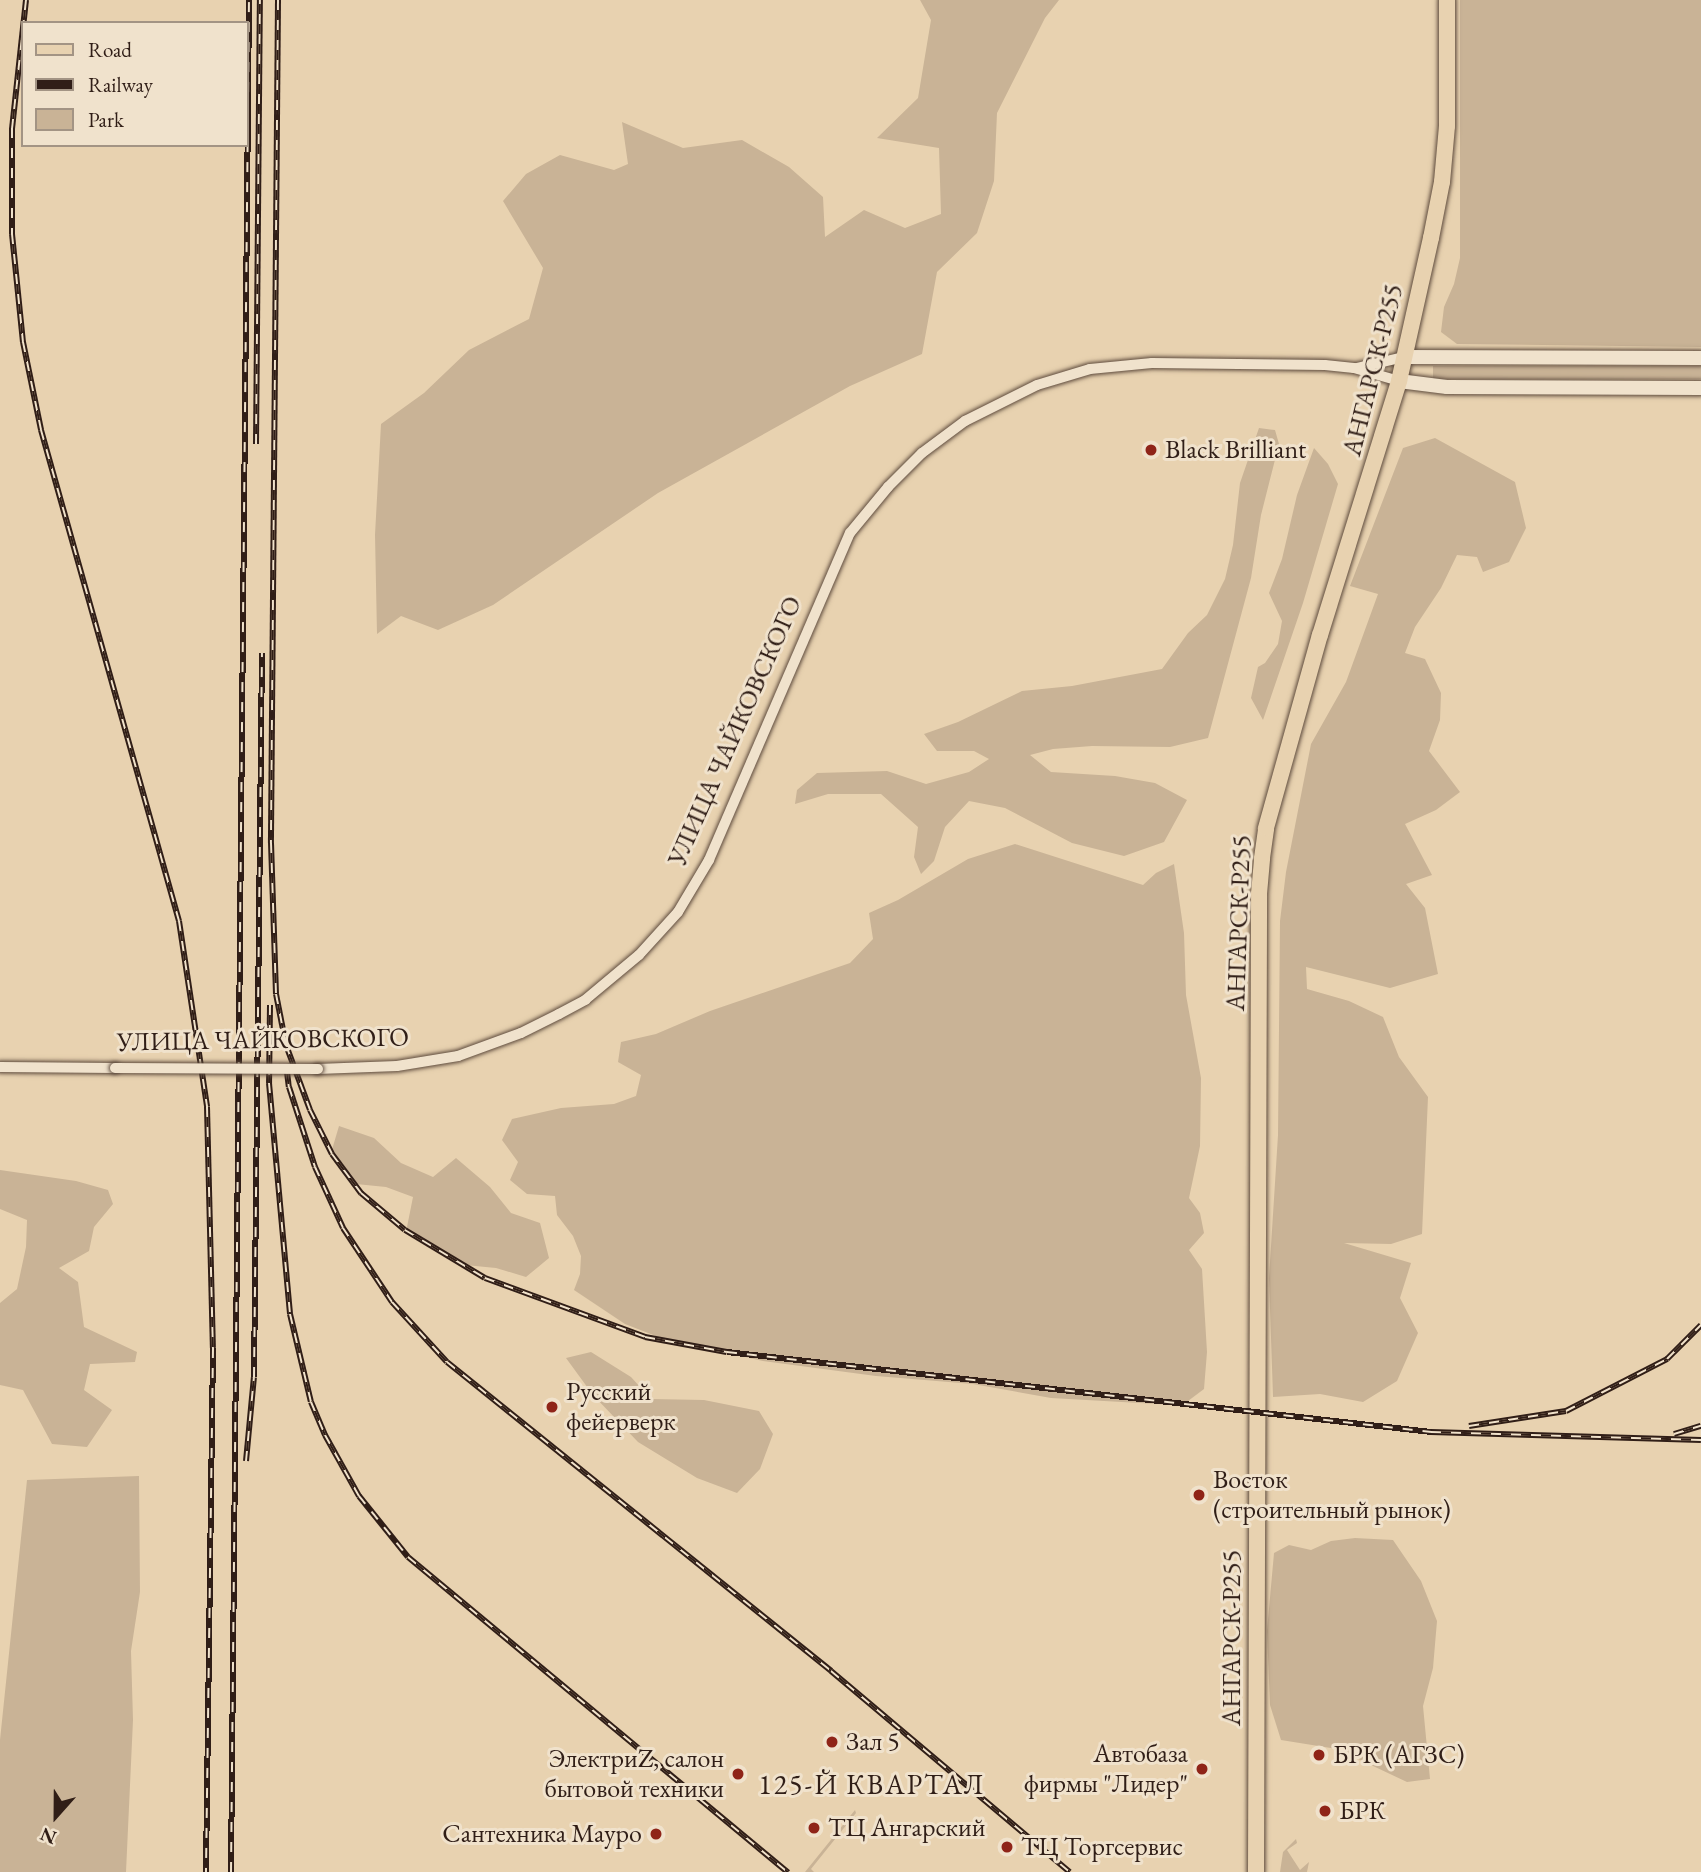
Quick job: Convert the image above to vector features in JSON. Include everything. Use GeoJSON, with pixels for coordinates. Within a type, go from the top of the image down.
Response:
{"type":"FeatureCollection","features":[{"type":"Feature","properties":{"kind":"main road","name":"АНГАРСК-Р255"},"geometry":{"type":"LineString","coordinates":[[1256,1872],[1262,858],[1270,814],[1320,635],[1399,381],[1442,182],[1447,126],[1447,0]]}},
{"type":"Feature","properties":{"kind":"main road","name":"УЛИЦА ЧАЙКОВСКОГО"},"geometry":{"type":"LineString","coordinates":[[1404,357],[1701,358]]}},
{"type":"Feature","properties":{"kind":"main road","name":"УЛИЦА ЧАЙКОВСКОГО"},"geometry":{"type":"LineString","coordinates":[[1399,381],[1447,387],[1701,388]]}},
{"type":"Feature","properties":{"kind":"street","name":"УЛИЦА ЧАЙКОВСКОГО"},"geometry":{"type":"LineString","coordinates":[[0,1067],[318,1069],[397,1066],[458,1056],[521,1033],[559,1014],[585,999],[639,955],[678,912],[709,860],[850,533],[888,487],[922,453],[965,421],[1037,386],[1090,369],[1152,363],[1354,368],[1404,357]]}},
{"type":"Feature","properties":{"kind":"street","name":"УЛИЦА ЧАЙКОВСКОГО"},"geometry":{"type":"LineString","coordinates":[[1354,368],[1399,381]]}},
{"type":"Feature","properties":{"kind":"green space"},"geometry":{"type":"Polygon","coordinates":[[[920,0],[1059,0],[1045,18],[997,113],[994,181],[977,233],[937,272],[922,354],[850,386],[658,493],[493,605],[438,630],[401,616],[377,634],[375,535],[381,424],[424,393],[469,350],[529,319],[543,268],[503,201],[526,174],[560,155],[614,170],[628,164],[622,122],[683,148],[742,140],[789,167],[823,197],[825,237],[864,210],[905,228],[941,214],[939,148],[877,138],[918,98],[931,20],[920,0]]]}},
{"type":"Feature","properties":{"kind":"green space"},"geometry":{"type":"Polygon","coordinates":[[[1460,0],[1701,0],[1701,347],[1457,344],[1441,332],[1444,307],[1454,284],[1460,258],[1460,0]]]}},
{"type":"Feature","properties":{"kind":"green space"},"geometry":{"type":"Polygon","coordinates":[[[1433,366],[1701,366],[1701,379],[1433,379],[1433,366]]]}},
{"type":"Feature","properties":{"kind":"green space"},"geometry":{"type":"Polygon","coordinates":[[[1259,428],[1275,430],[1279,444],[1261,515],[1251,578],[1208,738],[1170,747],[1092,746],[1053,749],[1030,755],[1051,772],[1115,776],[1155,783],[1187,800],[1164,842],[1124,856],[1072,843],[1005,808],[969,801],[945,827],[934,861],[921,874],[914,857],[918,827],[881,794],[828,794],[795,804],[797,790],[817,773],[887,771],[926,784],[969,772],[989,759],[974,751],[937,751],[924,734],[958,722],[1022,691],[1072,686],[1162,669],[1188,633],[1207,615],[1225,579],[1233,545],[1240,483],[1259,428]]]}},
{"type":"Feature","properties":{"kind":"green space"},"geometry":{"type":"Polygon","coordinates":[[[1435,438],[1515,482],[1526,528],[1509,562],[1483,572],[1477,557],[1457,555],[1441,588],[1415,627],[1405,653],[1425,659],[1441,693],[1440,720],[1429,751],[1460,792],[1436,810],[1405,824],[1432,875],[1406,884],[1425,908],[1438,974],[1390,988],[1306,967],[1307,989],[1349,1001],[1383,1017],[1399,1057],[1428,1097],[1422,1234],[1391,1244],[1344,1243],[1411,1263],[1400,1298],[1418,1333],[1397,1381],[1363,1402],[1320,1394],[1273,1397],[1269,1278],[1278,1135],[1280,921],[1286,872],[1311,744],[1346,682],[1378,594],[1350,586],[1403,448],[1435,438]]]}},
{"type":"Feature","properties":{"kind":"green space"},"geometry":{"type":"Polygon","coordinates":[[[1314,448],[1328,464],[1338,484],[1303,603],[1263,720],[1251,698],[1258,667],[1265,663],[1278,644],[1282,621],[1269,593],[1282,559],[1297,495],[1314,448]]]}},
{"type":"Feature","properties":{"kind":"green space"},"geometry":{"type":"Polygon","coordinates":[[[1015,844],[1143,885],[1156,873],[1174,864],[1184,933],[1186,995],[1201,1078],[1200,1146],[1189,1198],[1200,1213],[1204,1233],[1189,1250],[1202,1269],[1207,1352],[1204,1389],[1188,1401],[1175,1405],[1051,1398],[973,1384],[876,1376],[763,1361],[661,1338],[625,1324],[574,1290],[580,1274],[581,1256],[573,1236],[557,1215],[555,1196],[527,1194],[510,1180],[518,1162],[502,1140],[512,1119],[561,1108],[614,1104],[636,1096],[641,1075],[618,1062],[621,1042],[656,1034],[710,1011],[850,963],[873,939],[869,913],[898,900],[968,859],[1015,844]]]}},
{"type":"Feature","properties":{"kind":"green space"},"geometry":{"type":"Polygon","coordinates":[[[339,1126],[374,1138],[401,1163],[433,1177],[456,1158],[490,1187],[511,1213],[540,1223],[549,1258],[526,1277],[496,1268],[465,1265],[406,1232],[413,1197],[386,1187],[356,1184],[331,1153],[339,1126]]]}},
{"type":"Feature","properties":{"kind":"green space"},"geometry":{"type":"Polygon","coordinates":[[[0,1170],[76,1181],[108,1190],[113,1204],[94,1227],[89,1251],[59,1268],[78,1282],[84,1327],[137,1352],[135,1362],[90,1364],[84,1390],[112,1410],[87,1447],[52,1444],[23,1390],[0,1385],[0,1303],[17,1289],[26,1247],[27,1220],[0,1209],[0,1170]]]}},
{"type":"Feature","properties":{"kind":"green space"},"geometry":{"type":"Polygon","coordinates":[[[591,1352],[631,1377],[651,1399],[704,1400],[759,1411],[773,1434],[760,1469],[737,1493],[697,1478],[638,1442],[593,1395],[566,1358],[591,1352]]]}},
{"type":"Feature","properties":{"kind":"green space"},"geometry":{"type":"Polygon","coordinates":[[[139,1476],[140,1592],[131,1651],[133,1720],[126,1872],[0,1872],[0,1740],[27,1480],[139,1476]]]}},
{"type":"Feature","properties":{"kind":"green space"},"geometry":{"type":"Polygon","coordinates":[[[1355,1538],[1393,1540],[1421,1581],[1437,1621],[1433,1668],[1423,1706],[1430,1779],[1407,1782],[1337,1749],[1281,1740],[1270,1705],[1267,1631],[1274,1553],[1289,1545],[1311,1550],[1331,1541],[1355,1538]]]}},
{"type":"Feature","properties":{"kind":"green space"},"geometry":{"type":"Polygon","coordinates":[[[855,1810],[856,1813],[811,1869],[814,1872],[805,1872],[855,1810]]]}},
{"type":"Feature","properties":{"kind":"green space"},"geometry":{"type":"Polygon","coordinates":[[[1296,1839],[1297,1843],[1287,1850],[1300,1870],[1309,1862],[1307,1872],[1280,1872],[1283,1852],[1296,1839]]]}},
{"type":"Feature","properties":{"kind":"railway"},"geometry":{"type":"LineString","coordinates":[[24,21],[26,0]]}},
{"type":"Feature","properties":{"kind":"railway"},"geometry":{"type":"LineString","coordinates":[[248,104],[249,0]]}},
{"type":"Feature","properties":{"kind":"railway"},"geometry":{"type":"LineString","coordinates":[[256,444],[260,0]]}},
{"type":"Feature","properties":{"kind":"railway"},"geometry":{"type":"LineString","coordinates":[[278,0],[271,843],[276,994],[286,1045],[310,1110],[332,1154],[361,1193],[405,1230],[485,1278],[645,1337],[727,1352],[1431,1432],[1701,1440]]}},
{"type":"Feature","properties":{"kind":"railway"},"geometry":{"type":"LineString","coordinates":[[21,46],[12,128],[12,234],[23,342],[41,430],[179,921],[207,1107],[213,1348],[206,1872]]}},
{"type":"Feature","properties":{"kind":"railway"},"geometry":{"type":"LineString","coordinates":[[231,1872],[248,147]]}},
{"type":"Feature","properties":{"kind":"railway"},"geometry":{"type":"LineString","coordinates":[[246,1461],[254,1377],[262,653]]}},
{"type":"Feature","properties":{"kind":"railway"},"geometry":{"type":"LineString","coordinates":[[270,1005],[269,1083],[290,1314],[311,1402],[325,1435],[359,1496],[408,1557],[788,1872]]}},
{"type":"Feature","properties":{"kind":"railway"},"geometry":{"type":"LineString","coordinates":[[286,1064],[289,1087],[315,1167],[343,1228],[392,1302],[447,1362],[831,1671],[1070,1872]]}},
{"type":"Feature","properties":{"kind":"railway"},"geometry":{"type":"LineString","coordinates":[[1469,1426],[1566,1411],[1667,1359],[1701,1325]]}},
{"type":"Feature","properties":{"kind":"railway"},"geometry":{"type":"LineString","coordinates":[[1674,1434],[1701,1426]]}},
{"type":"Feature","properties":{"kind":"place","name":"Black Brilliant"},"geometry":{"type":"Point","coordinates":[1151,450]}},
{"type":"Feature","properties":{"kind":"place","name":"Русский фейерверк"},"geometry":{"type":"Point","coordinates":[552,1407]}},
{"type":"Feature","properties":{"kind":"place","name":"Восток (строительный рынок)"},"geometry":{"type":"Point","coordinates":[1199,1495]}},
{"type":"Feature","properties":{"kind":"place","name":"Зал 5"},"geometry":{"type":"Point","coordinates":[832,1742]}},
{"type":"Feature","properties":{"kind":"place","name":"БРК (АГЗС)"},"geometry":{"type":"Point","coordinates":[1319,1755]}},
{"type":"Feature","properties":{"kind":"place","name":"Автобаза фирмы \"Лидер\""},"geometry":{"type":"Point","coordinates":[1202,1769]}},
{"type":"Feature","properties":{"kind":"place","name":"ЭлектриZ, салон бытовой техники"},"geometry":{"type":"Point","coordinates":[738,1774]}},
{"type":"Feature","properties":{"kind":"place","name":"БРК"},"geometry":{"type":"Point","coordinates":[1325,1811]}},
{"type":"Feature","properties":{"kind":"place","name":"ТЦ Ангарский"},"geometry":{"type":"Point","coordinates":[814,1828]}},
{"type":"Feature","properties":{"kind":"place","name":"Сантехника Мауро"},"geometry":{"type":"Point","coordinates":[656,1834]}},
{"type":"Feature","properties":{"kind":"place","name":"ТЦ Торгсервис"},"geometry":{"type":"Point","coordinates":[1007,1847]}},
{"type":"Feature","properties":{"kind":"district","name":"125-Й КВАРТАЛ"},"geometry":{"type":"Point","coordinates":[872,1784]}}]}
